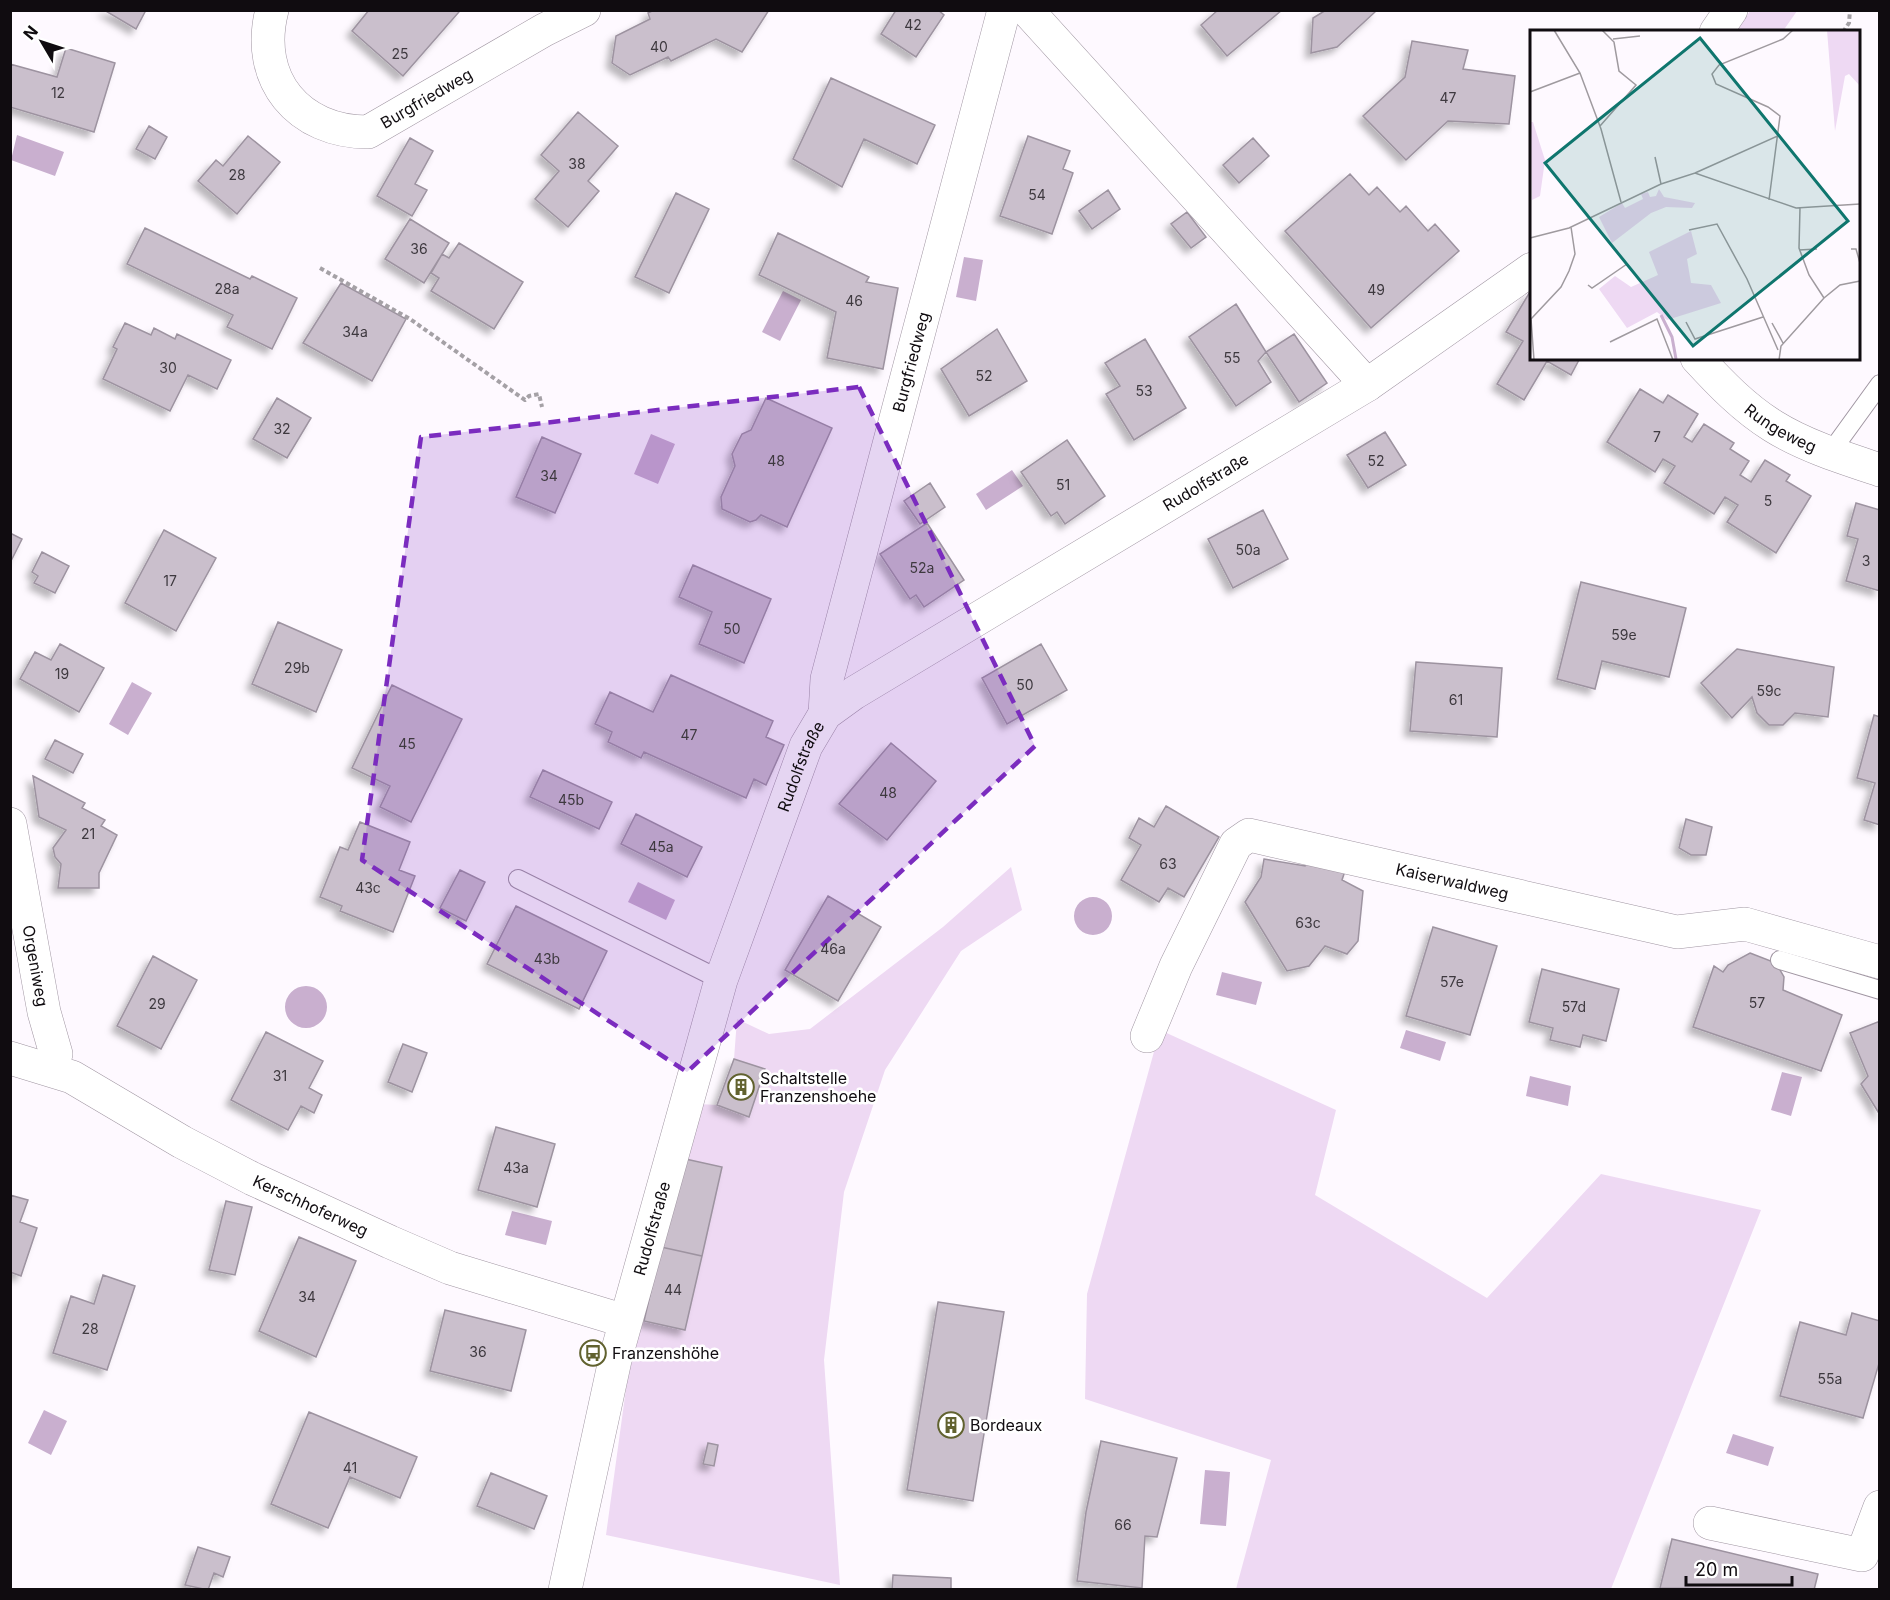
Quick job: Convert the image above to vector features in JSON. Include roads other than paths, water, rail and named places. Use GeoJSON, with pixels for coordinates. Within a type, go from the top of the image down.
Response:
{"type":"FeatureCollection","features":[{"type":"Feature","properties":{"kind":"street","name":"Burgfriedweg"},"geometry":{"type":"LineString","coordinates":[[272,10],[271,61],[277,81],[291,103],[316,122],[343,132],[368,132],[544,30],[584,10]]}},
{"type":"Feature","properties":{"kind":"street","name":"Burgfriedweg"},"geometry":{"type":"LineString","coordinates":[[825,714],[827,679],[1004,10]]}},
{"type":"Feature","properties":{"kind":"street"},"geometry":{"type":"LineString","coordinates":[[1027,10],[1367,385]]}},
{"type":"Feature","properties":{"kind":"street"},"geometry":{"type":"LineString","coordinates":[[1717,30],[1731,10]]}},
{"type":"Feature","properties":{"kind":"street","name":"Rudolfstraße"},"geometry":{"type":"LineString","coordinates":[[565,1590],[625,1321],[721,980],[806,746],[825,714],[854,693],[1367,385],[1530,271]]}},
{"type":"Feature","properties":{"kind":"street","name":"Rungeweg"},"geometry":{"type":"LineString","coordinates":[[1699,360],[1728,390],[1773,426],[1830,453],[1880,470]]}},
{"type":"Feature","properties":{"kind":"street","name":"Orgeniweg"},"geometry":{"type":"LineString","coordinates":[[10,824],[44,1012],[56,1054],[50,1069]]}},
{"type":"Feature","properties":{"kind":"street","name":"Kaiserwaldweg"},"geometry":{"type":"LineString","coordinates":[[1147,1036],[1176,966],[1236,844],[1249,835],[1677,932],[1745,924],[1880,962]]}},
{"type":"Feature","properties":{"kind":"street","name":"Kerschhoferweg"},"geometry":{"type":"LineString","coordinates":[[10,1058],[72,1077],[182,1142],[253,1179],[450,1268],[625,1321]]}},
{"type":"Feature","properties":{"kind":"street"},"geometry":{"type":"LineString","coordinates":[[1710,1523],[1862,1555],[1880,1507]]}},
{"type":"Feature","properties":{"kind":"lane"},"geometry":{"type":"LineString","coordinates":[[1830,453],[1880,384]]}},
{"type":"Feature","properties":{"kind":"lane"},"geometry":{"type":"LineString","coordinates":[[518,879],[721,980]]}},
{"type":"Feature","properties":{"kind":"lane"},"geometry":{"type":"LineString","coordinates":[[1780,960],[1880,990]]}},
{"type":"Feature","properties":{"kind":"place","name":"Schaltstelle Franzenshoehe"},"geometry":{"type":"Point","coordinates":[741,1087]}},
{"type":"Feature","properties":{"kind":"place","name":"Franzenshöhe"},"geometry":{"type":"Point","coordinates":[593,1353]}},
{"type":"Feature","properties":{"kind":"place","name":"Bordeaux"},"geometry":{"type":"Point","coordinates":[951,1425]}}]}
